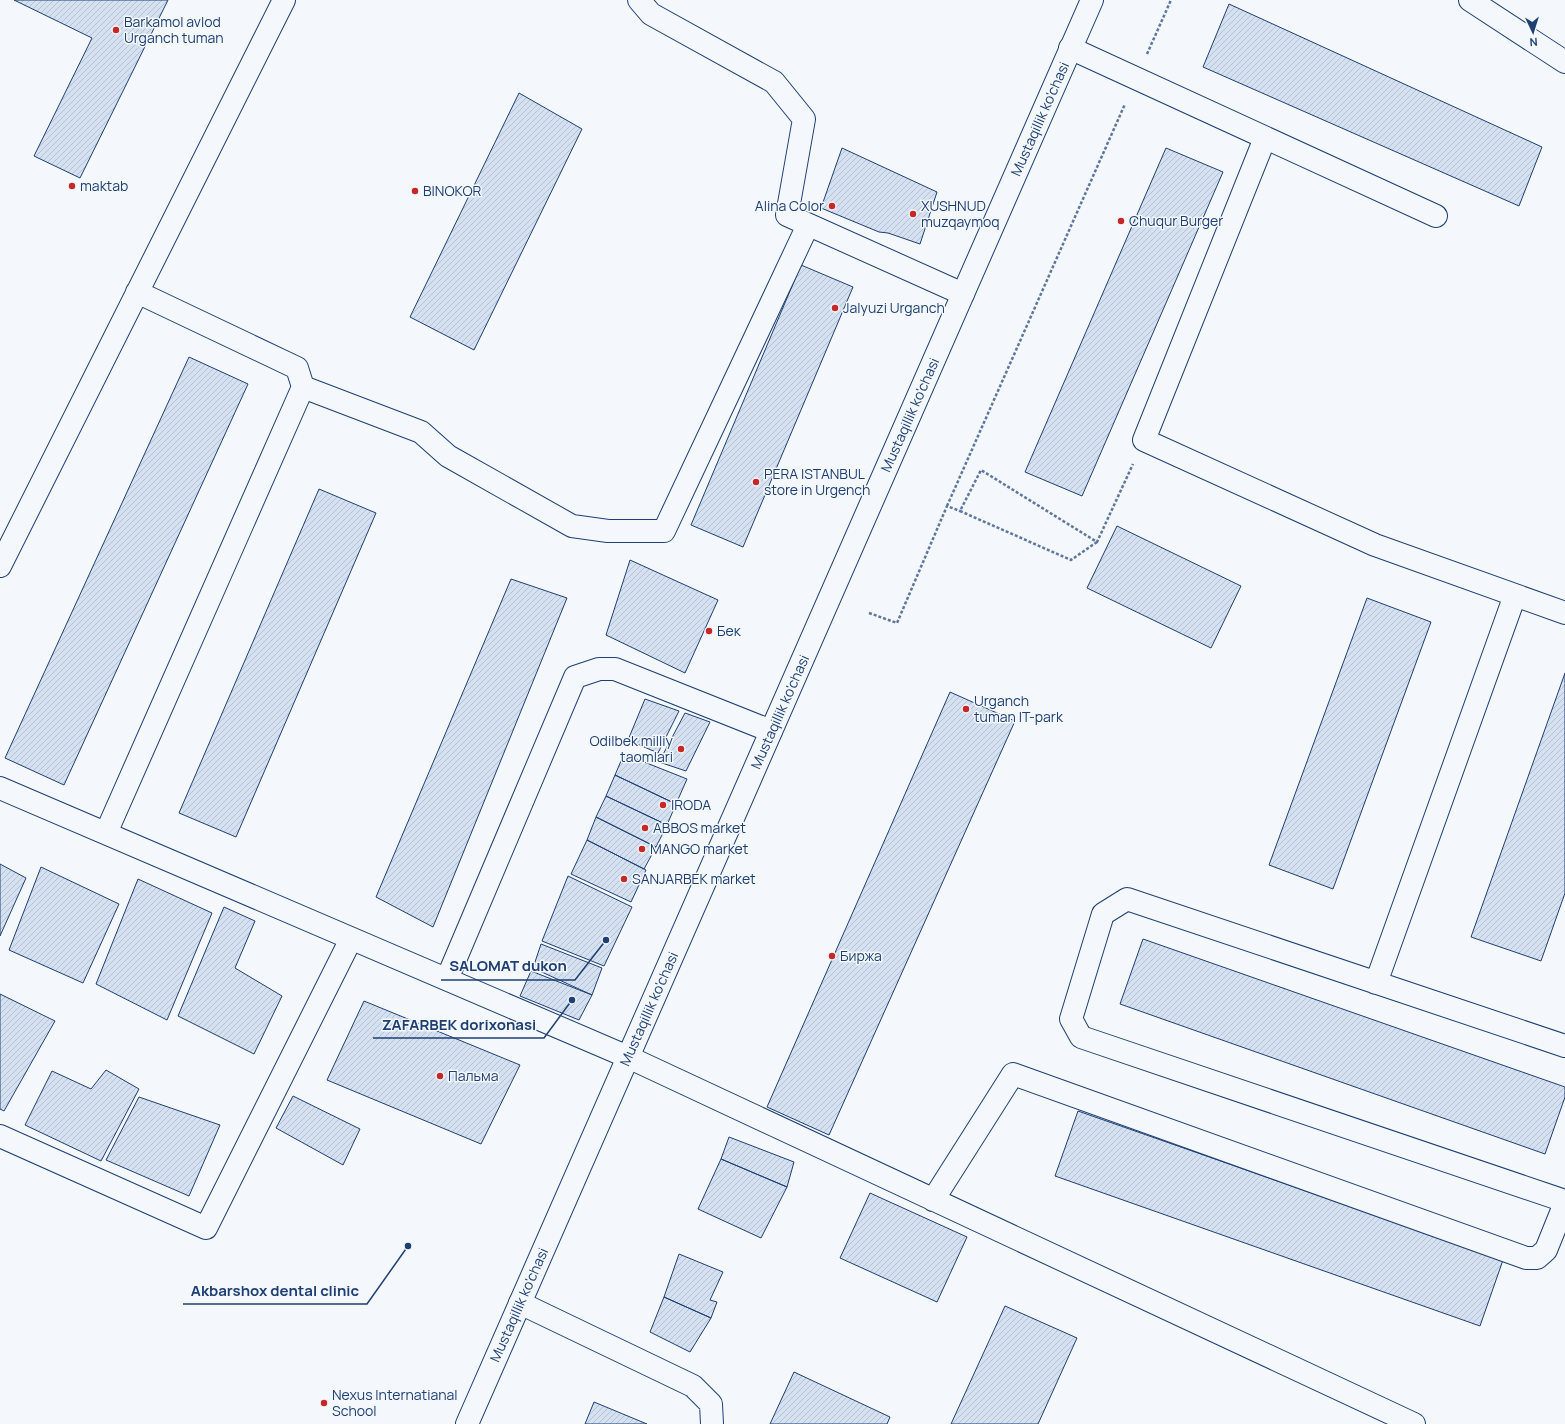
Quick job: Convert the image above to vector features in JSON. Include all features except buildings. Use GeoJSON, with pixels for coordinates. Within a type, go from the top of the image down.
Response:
{"type":"FeatureCollection","features":[{"type":"Feature","properties":{"kind":"street"},"geometry":{"type":"LineString","coordinates":[[0,566],[284,0]]}},
{"type":"Feature","properties":{"kind":"street"},"geometry":{"type":"LineString","coordinates":[[639,0],[650,14],[774,82],[804,119],[787,215],[963,294]]}},
{"type":"Feature","properties":{"kind":"street","name":"Mustaqillik ko'chasi"},"geometry":{"type":"LineString","coordinates":[[467,1424],[1092,0]]}},
{"type":"Feature","properties":{"kind":"street"},"geometry":{"type":"LineString","coordinates":[[1470,0],[1565,62]]}},
{"type":"Feature","properties":{"kind":"street"},"geometry":{"type":"LineString","coordinates":[[1070,48],[1436,216]]}},
{"type":"Feature","properties":{"kind":"street"},"geometry":{"type":"LineString","coordinates":[[1266,138],[1144,440],[1375,545],[1565,613]]}},
{"type":"Feature","properties":{"kind":"street"},"geometry":{"type":"LineString","coordinates":[[303,387],[421,432],[448,456],[572,526],[608,531],[664,531],[808,225]]}},
{"type":"Feature","properties":{"kind":"street"},"geometry":{"type":"LineString","coordinates":[[106,834],[303,387],[297,368],[137,292]]}},
{"type":"Feature","properties":{"kind":"street"},"geometry":{"type":"LineString","coordinates":[[1376,983],[1515,595]]}},
{"type":"Feature","properties":{"kind":"street"},"geometry":{"type":"LineString","coordinates":[[447,979],[575,677],[598,669],[615,669],[771,732]]}},
{"type":"Feature","properties":{"kind":"street"},"geometry":{"type":"LineString","coordinates":[[0,788],[628,1057],[1414,1424]]}},
{"type":"Feature","properties":{"kind":"street"},"geometry":{"type":"LineString","coordinates":[[933,1200],[1013,1074],[1526,1258],[1537,1258],[1546,1250],[1565,1202],[1081,1037],[1071,1019],[1103,914],[1127,899],[1565,1046]]}},
{"type":"Feature","properties":{"kind":"street"},"geometry":{"type":"LineString","coordinates":[[0,1136],[206,1228],[351,939]]}},
{"type":"Feature","properties":{"kind":"street"},"geometry":{"type":"LineString","coordinates":[[520,1303],[693,1386],[711,1404],[712,1424]]}},
{"type":"Feature","properties":{"kind":"path"},"geometry":{"type":"LineString","coordinates":[[869,613],[898,623],[947,506],[1171,0]]}},
{"type":"Feature","properties":{"kind":"path"},"geometry":{"type":"LineString","coordinates":[[947,506],[1071,560],[1097,542],[1144,440]]}},
{"type":"Feature","properties":{"kind":"path"},"geometry":{"type":"LineString","coordinates":[[960,511],[981,470],[1097,542]]}},
{"type":"Feature","properties":{"kind":"place","name":"Barkamol avlod Urganch tuman"},"geometry":{"type":"Point","coordinates":[116,30]}},
{"type":"Feature","properties":{"kind":"place","name":"maktab"},"geometry":{"type":"Point","coordinates":[72,186]}},
{"type":"Feature","properties":{"kind":"place","name":"BINOKOR"},"geometry":{"type":"Point","coordinates":[415,191]}},
{"type":"Feature","properties":{"kind":"place","name":"Alina Color"},"geometry":{"type":"Point","coordinates":[832,206]}},
{"type":"Feature","properties":{"kind":"place","name":"XUSHNUD muzqaymoq"},"geometry":{"type":"Point","coordinates":[913,214]}},
{"type":"Feature","properties":{"kind":"place","name":"Chuqur Burger"},"geometry":{"type":"Point","coordinates":[1121,221]}},
{"type":"Feature","properties":{"kind":"place","name":"Jalyuzi Urganch"},"geometry":{"type":"Point","coordinates":[835,308]}},
{"type":"Feature","properties":{"kind":"place","name":"PERA ISTANBUL store in Urgench"},"geometry":{"type":"Point","coordinates":[756,482]}},
{"type":"Feature","properties":{"kind":"place","name":"Бек"},"geometry":{"type":"Point","coordinates":[709,631]}},
{"type":"Feature","properties":{"kind":"place","name":"Urganch tuman IT-park"},"geometry":{"type":"Point","coordinates":[966,709]}},
{"type":"Feature","properties":{"kind":"place","name":"Odilbek milliy taomlari"},"geometry":{"type":"Point","coordinates":[681,749]}},
{"type":"Feature","properties":{"kind":"place","name":"IRODA"},"geometry":{"type":"Point","coordinates":[663,805]}},
{"type":"Feature","properties":{"kind":"place","name":"ABBOS market"},"geometry":{"type":"Point","coordinates":[645,828]}},
{"type":"Feature","properties":{"kind":"place","name":"MANGO market"},"geometry":{"type":"Point","coordinates":[642,849]}},
{"type":"Feature","properties":{"kind":"place","name":"SANJARBEK market"},"geometry":{"type":"Point","coordinates":[624,879]}},
{"type":"Feature","properties":{"kind":"place","name":"SALOMAT dukon"},"geometry":{"type":"Point","coordinates":[606,940]}},
{"type":"Feature","properties":{"kind":"place","name":"Биржа"},"geometry":{"type":"Point","coordinates":[832,956]}},
{"type":"Feature","properties":{"kind":"place","name":"ZAFARBEK dorixonasi"},"geometry":{"type":"Point","coordinates":[572,1000]}},
{"type":"Feature","properties":{"kind":"place","name":"Пальма"},"geometry":{"type":"Point","coordinates":[440,1076]}},
{"type":"Feature","properties":{"kind":"place","name":"Akbarshox dental clinic"},"geometry":{"type":"Point","coordinates":[408,1246]}},
{"type":"Feature","properties":{"kind":"place","name":"Nexus Internatianal School"},"geometry":{"type":"Point","coordinates":[324,1403]}}]}
